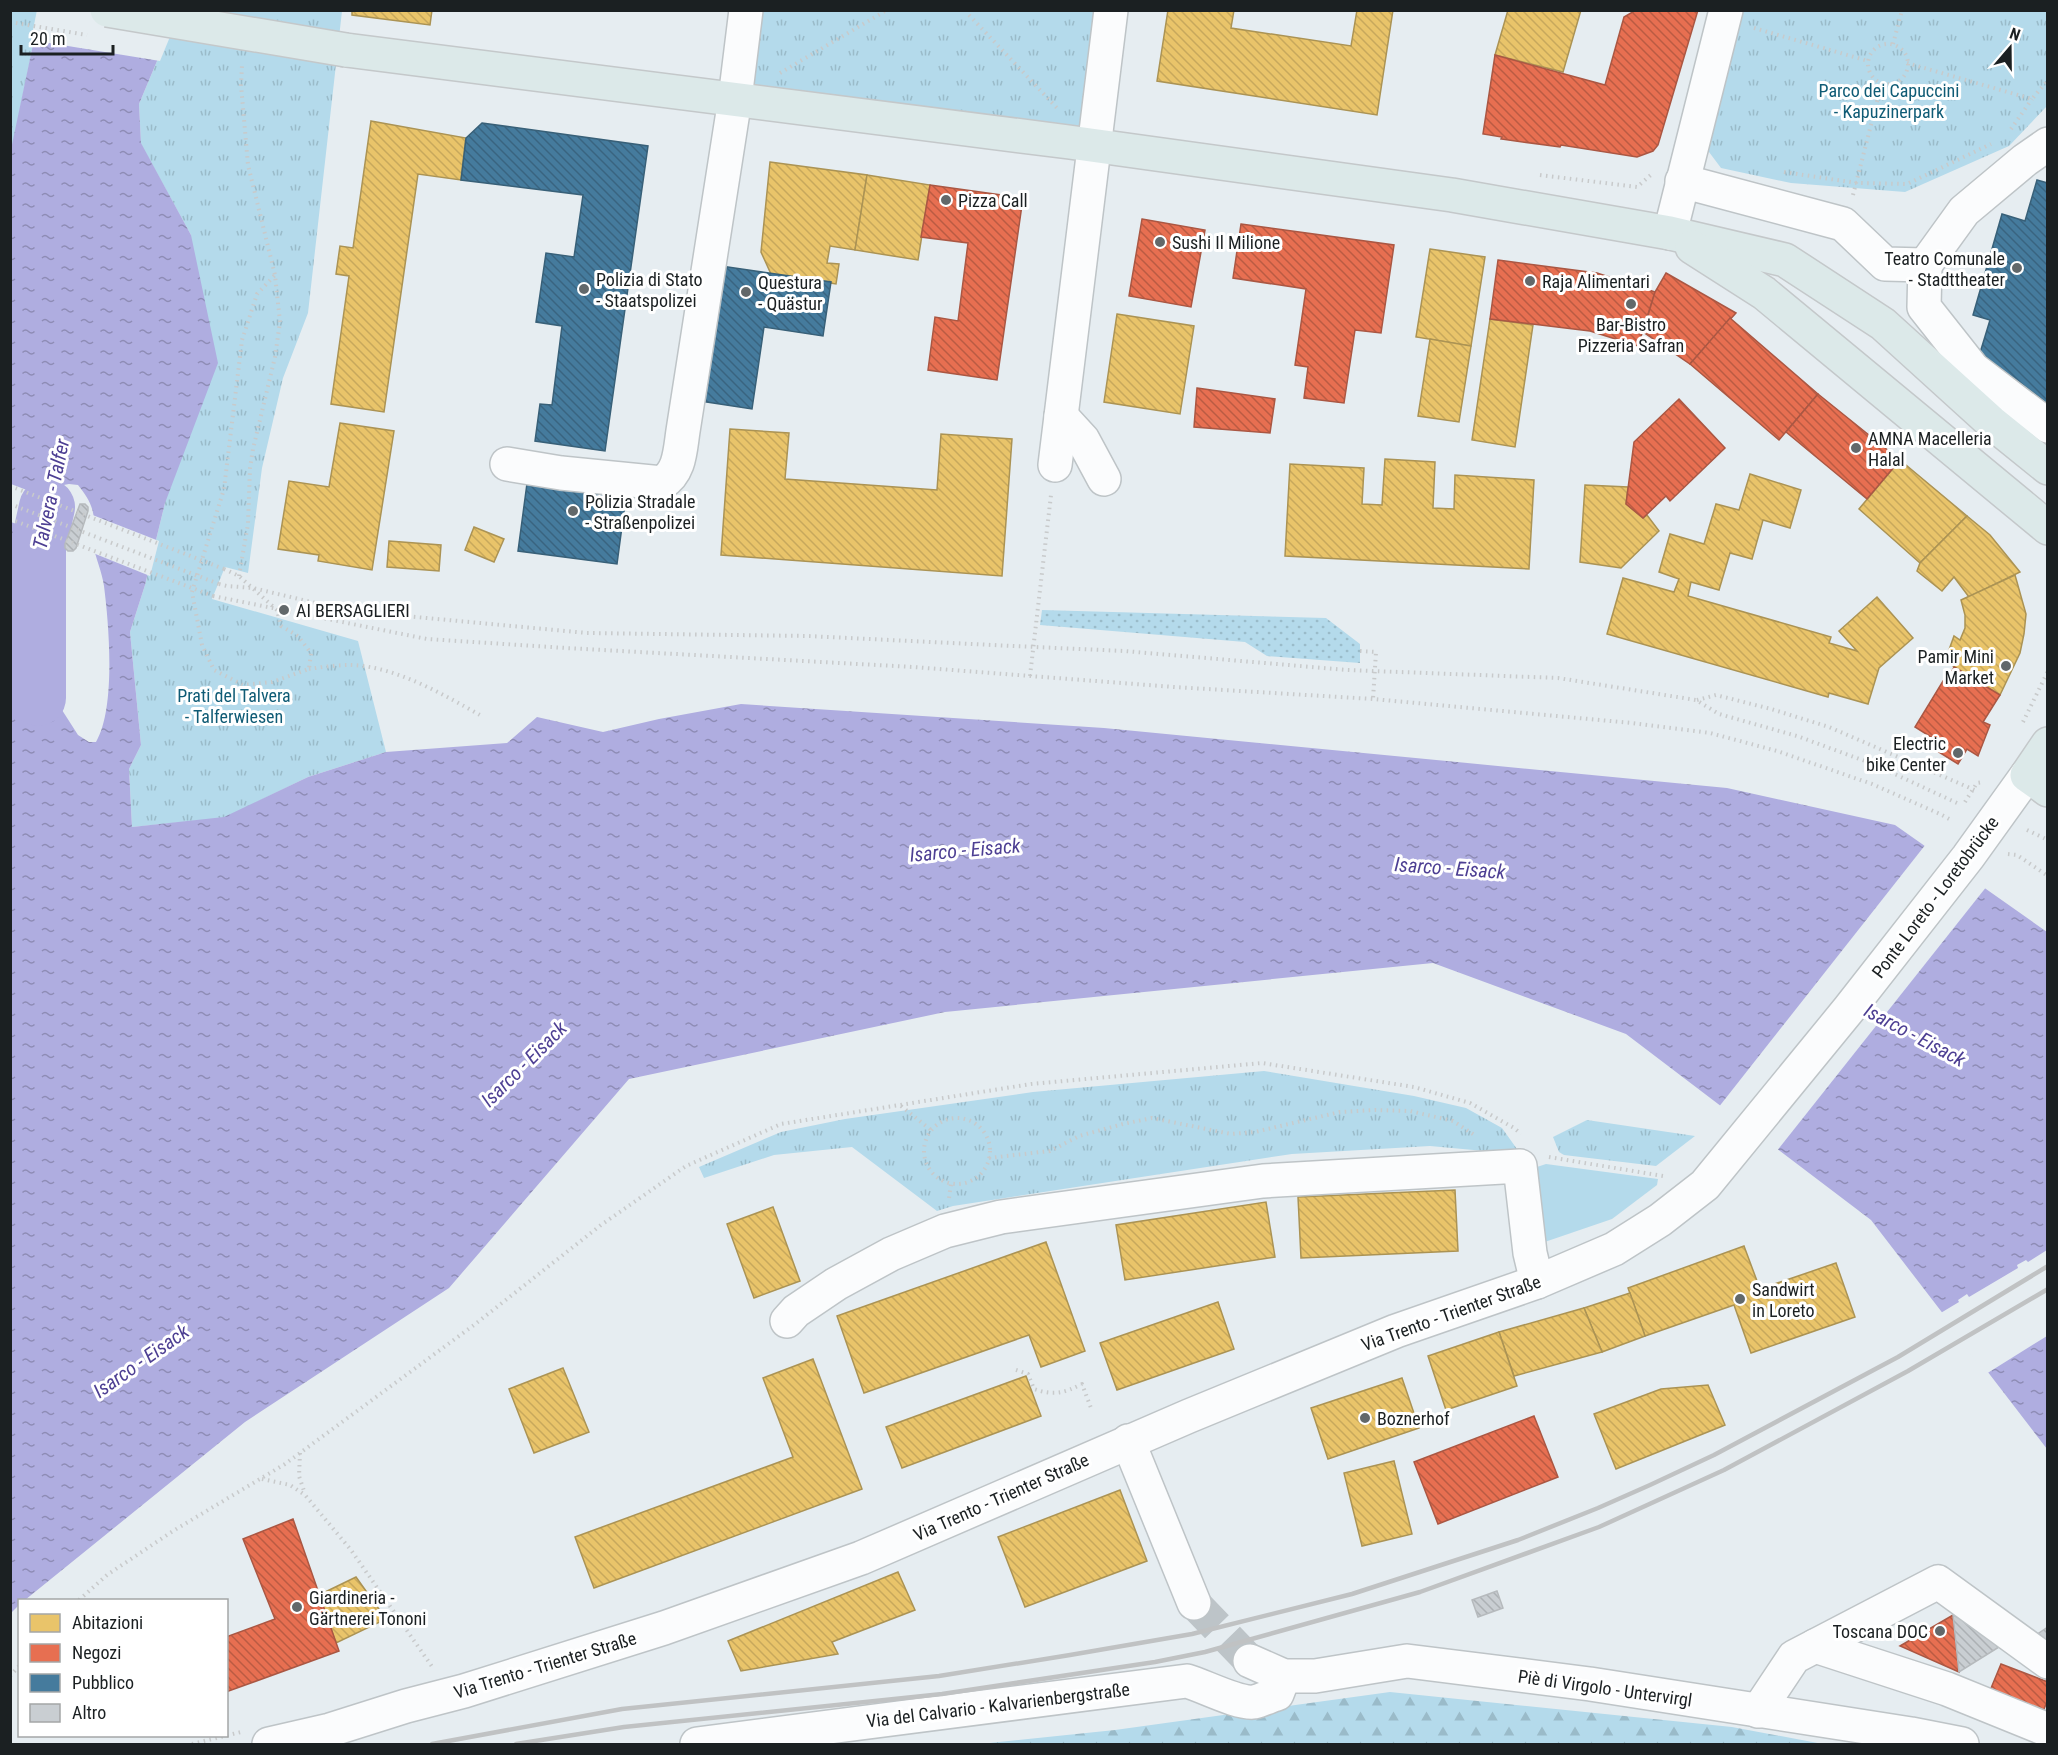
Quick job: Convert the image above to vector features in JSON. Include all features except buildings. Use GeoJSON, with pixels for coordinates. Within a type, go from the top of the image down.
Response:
{"type":"FeatureCollection","features":[{"type":"Feature","properties":{"kind":"main road"},"geometry":{"type":"LineString","coordinates":[[107,10],[346,50],[735,99],[1452,195],[1670,233],[1785,260],[1883,324],[1990,422],[2048,468]]}},
{"type":"Feature","properties":{"kind":"main road"},"geometry":{"type":"LineString","coordinates":[[1670,233],[1764,293],[2048,528]]}},
{"type":"Feature","properties":{"kind":"street"},"geometry":{"type":"LineString","coordinates":[[507,464],[561,473],[662,483],[671,477],[678,464],[735,99],[746,10]]}},
{"type":"Feature","properties":{"kind":"street"},"geometry":{"type":"LineString","coordinates":[[1055,465],[1111,10]]}},
{"type":"Feature","properties":{"kind":"street"},"geometry":{"type":"LineString","coordinates":[[1670,233],[1682,182],[1737,18]]}},
{"type":"Feature","properties":{"kind":"street"},"geometry":{"type":"LineString","coordinates":[[2031,150],[1964,211],[1925,265],[1924,307],[1973,369],[2048,426]]}},
{"type":"Feature","properties":{"kind":"street"},"geometry":{"type":"LineString","coordinates":[[1682,182],[1843,224],[1885,264],[1925,265]]}},
{"type":"Feature","properties":{"kind":"street"},"geometry":{"type":"LineString","coordinates":[[1061,416],[1083,440],[1104,480]]}},
{"type":"Feature","properties":{"kind":"street","name":"Ponte Loreto - Loretobrücke"},"geometry":{"type":"LineString","coordinates":[[1705,1185],[1856,1000],[2043,761]]}},
{"type":"Feature","properties":{"kind":"street"},"geometry":{"type":"LineString","coordinates":[[787,1321],[796,1311],[836,1284],[891,1254],[945,1231],[1001,1217],[1263,1181],[1530,1161],[1530,1253],[1538,1282]]}},
{"type":"Feature","properties":{"kind":"street","name":"Via Trento - Trienter Straße"},"geometry":{"type":"LineString","coordinates":[[269,1744],[330,1730],[406,1706],[451,1695],[664,1628],[861,1558],[1128,1441],[1396,1331],[1538,1282],[1614,1249],[1660,1220],[1705,1185]]}},
{"type":"Feature","properties":{"kind":"street"},"geometry":{"type":"LineString","coordinates":[[1128,1441],[1194,1603]]}},
{"type":"Feature","properties":{"kind":"street"},"geometry":{"type":"LineString","coordinates":[[1758,1711],[1794,1657],[1938,1582],[2048,1662]]}},
{"type":"Feature","properties":{"kind":"street"},"geometry":{"type":"LineString","coordinates":[[1815,1646],[1947,1689],[2048,1730]]}},
{"type":"Feature","properties":{"kind":"street","name":"Piè di Virgolo - Untervirgl"},"geometry":{"type":"LineString","coordinates":[[1250,1661],[1284,1676],[1315,1676],[1407,1661],[1590,1684],[1962,1744]]}},
{"type":"Feature","properties":{"kind":"street","name":"Via del Calvario - Kalvarienbergstraße"},"geometry":{"type":"LineString","coordinates":[[697,1744],[1187,1681],[1224,1696],[1253,1702],[1277,1694],[1284,1676]]}},
{"type":"Feature","properties":{"kind":"path"},"geometry":{"type":"LineString","coordinates":[[735,99],[886,10]]}},
{"type":"Feature","properties":{"kind":"path"},"geometry":{"type":"LineString","coordinates":[[1893,44],[1902,10]]}},
{"type":"Feature","properties":{"kind":"path"},"geometry":{"type":"LineString","coordinates":[[969,15],[1061,112]]}},
{"type":"Feature","properties":{"kind":"path"},"geometry":{"type":"LineString","coordinates":[[1737,18],[1868,62]]}},
{"type":"Feature","properties":{"kind":"path"},"geometry":{"type":"LineString","coordinates":[[1893,44],[1903,51],[1907,63],[1904,75],[1888,84],[1871,75],[1868,62],[1870,55],[1879,45],[1893,44]]}},
{"type":"Feature","properties":{"kind":"path"},"geometry":{"type":"LineString","coordinates":[[1907,63],[2032,99]]}},
{"type":"Feature","properties":{"kind":"path"},"geometry":{"type":"LineString","coordinates":[[238,576],[248,524],[253,449],[275,357],[280,322],[275,275],[248,165],[241,85],[242,64]]}},
{"type":"Feature","properties":{"kind":"path"},"geometry":{"type":"LineString","coordinates":[[2031,150],[2032,99],[2048,80]]}},
{"type":"Feature","properties":{"kind":"path"},"geometry":{"type":"LineString","coordinates":[[1843,224],[1857,183],[1882,82]]}},
{"type":"Feature","properties":{"kind":"path"},"geometry":{"type":"LineString","coordinates":[[1779,172],[1857,183],[1907,184],[1996,142]]}},
{"type":"Feature","properties":{"kind":"path"},"geometry":{"type":"LineString","coordinates":[[275,275],[257,294],[242,340],[224,489],[192,592],[202,645],[214,670],[243,685],[272,682],[309,669],[350,665],[381,669],[437,692],[480,715]]}},
{"type":"Feature","properties":{"kind":"path"},"geometry":{"type":"LineString","coordinates":[[1030,676],[1055,465]]}},
{"type":"Feature","properties":{"kind":"path"},"geometry":{"type":"LineString","coordinates":[[10,486],[238,576],[277,610],[281,626],[298,636],[311,653],[309,669]]}},
{"type":"Feature","properties":{"kind":"path"},"geometry":{"type":"LineString","coordinates":[[10,504],[219,584],[253,588],[328,606],[373,613],[587,633],[808,636],[1124,651],[1375,671],[1558,678],[1696,700],[1719,714],[1797,736],[1873,764],[1957,803]]}},
{"type":"Feature","properties":{"kind":"path"},"geometry":{"type":"LineString","coordinates":[[10,519],[213,596],[428,639],[913,667],[1174,687],[1373,699],[1621,722],[1710,733],[1778,751],[1872,784],[1953,821]]}},
{"type":"Feature","properties":{"kind":"path"},"geometry":{"type":"LineString","coordinates":[[1360,651],[1376,652],[1373,699]]}},
{"type":"Feature","properties":{"kind":"path"},"geometry":{"type":"LineString","coordinates":[[1696,700],[1716,694],[1829,727],[1980,792]]}},
{"type":"Feature","properties":{"kind":"path"},"geometry":{"type":"LineString","coordinates":[[2001,858],[2008,854],[2017,855],[2048,876]]}},
{"type":"Feature","properties":{"kind":"path"},"geometry":{"type":"LineString","coordinates":[[80,1599],[107,1575],[173,1531],[300,1453],[474,1325],[601,1225],[686,1166],[781,1124],[1031,1084],[1262,1063],[1414,1087],[1470,1103],[1514,1128],[1530,1161],[1668,1177]]}},
{"type":"Feature","properties":{"kind":"path"},"geometry":{"type":"LineString","coordinates":[[901,1105],[931,1130]]}},
{"type":"Feature","properties":{"kind":"path"},"geometry":{"type":"LineString","coordinates":[[989,1158],[1050,1151],[1079,1136],[1152,1118],[1232,1134],[1255,1132],[1340,1112],[1398,1111],[1453,1121],[1478,1138]]}},
{"type":"Feature","properties":{"kind":"path"},"geometry":{"type":"LineString","coordinates":[[957,1119],[971,1122],[982,1131],[989,1143],[989,1158],[982,1173],[968,1182],[951,1184],[931,1173],[923,1151],[931,1130],[943,1121],[957,1119]]}},
{"type":"Feature","properties":{"kind":"path"},"geometry":{"type":"LineString","coordinates":[[1016,1370],[1028,1374],[1034,1389],[1048,1394],[1070,1390],[1082,1384],[1091,1408]]}},
{"type":"Feature","properties":{"kind":"path"},"geometry":{"type":"LineString","coordinates":[[300,1453],[299,1476],[305,1495]]}},
{"type":"Feature","properties":{"kind":"path"},"geometry":{"type":"LineString","coordinates":[[261,1479],[290,1485],[305,1495],[351,1550],[451,1695]]}},
{"type":"Feature","properties":{"kind":"green space"},"geometry":{"type":"Polygon","coordinates":[[[11,11],[40,11],[11,153],[11,11]]]}},
{"type":"Feature","properties":{"kind":"green space","name":"Prati del Talvera - Talferwiesen"},"geometry":{"type":"Polygon","coordinates":[[[178,11],[342,11],[308,313],[283,378],[262,468],[248,573],[225,567],[212,599],[358,641],[386,752],[308,777],[224,818],[132,827],[129,769],[141,745],[130,632],[145,585],[165,503],[191,235],[141,144],[139,104],[178,11]]]}},
{"type":"Feature","properties":{"kind":"green space"},"geometry":{"type":"Polygon","coordinates":[[[746,11],[1111,11],[1093,146],[735,99],[746,11]]]}},
{"type":"Feature","properties":{"kind":"green space","name":"Parco dei Capuccini - Kapuzinerpark"},"geometry":{"type":"Polygon","coordinates":[[[1743,11],[2047,11],[2047,106],[2009,146],[1905,192],[1791,183],[1721,168],[1706,148],[1743,11]]]}},
{"type":"Feature","properties":{"kind":"green space"},"geometry":{"type":"Polygon","coordinates":[[[1042,610],[1326,618],[1360,644],[1360,663],[1267,656],[1245,642],[1040,625],[1042,610]]]}},
{"type":"Feature","properties":{"kind":"green space"},"geometry":{"type":"Polygon","coordinates":[[[1264,1071],[1414,1096],[1466,1108],[1502,1128],[1517,1149],[1517,1154],[1430,1146],[1292,1154],[953,1206],[937,1211],[852,1147],[774,1155],[704,1178],[699,1167],[781,1132],[845,1119],[1033,1092],[1264,1071]]]}},
{"type":"Feature","properties":{"kind":"green space"},"geometry":{"type":"Polygon","coordinates":[[[1587,1120],[1695,1136],[1656,1166],[1564,1155],[1559,1152],[1553,1137],[1587,1120]]]}},
{"type":"Feature","properties":{"kind":"green space"},"geometry":{"type":"Polygon","coordinates":[[[1546,1164],[1658,1179],[1657,1185],[1612,1219],[1533,1246],[1528,1170],[1546,1164]]]}},
{"type":"Feature","properties":{"kind":"green space"},"geometry":{"type":"Polygon","coordinates":[[[1390,1692],[1732,1727],[1823,1744],[980,1744],[1115,1730],[1390,1692]]]}},
{"type":"Feature","properties":{"kind":"water","name":"Isarco - Eisack"},"geometry":{"type":"Polygon","coordinates":[[[40,11],[178,11],[139,104],[141,143],[191,235],[218,363],[165,503],[145,585],[130,632],[141,745],[129,769],[132,827],[224,817],[308,777],[386,752],[507,743],[537,717],[603,732],[741,704],[1104,728],[1727,788],[1895,825],[2047,932],[2047,1449],[1871,1220],[1626,1034],[1433,963],[945,1012],[629,1079],[449,1288],[245,1422],[26,1599],[18,1599],[18,1606],[11,1613],[10,154],[40,11]],[[69,484],[58,486],[51,496],[40,539],[49,555],[32,593],[45,658],[62,710],[78,735],[89,742],[96,742],[102,727],[109,688],[108,622],[103,581],[93,545],[93,511],[78,485],[69,484]]]}},
{"type":"Feature","properties":{"kind":"pier"},"geometry":{"type":"Polygon","coordinates":[[[37,10],[181,10],[160,61],[31,40],[37,10]]]}},
{"type":"Feature","properties":{"kind":"pier"},"geometry":{"type":"Polygon","coordinates":[[[11,484],[53,500],[45,535],[11,522],[11,484]]]}},
{"type":"Feature","properties":{"kind":"pier"},"geometry":{"type":"Polygon","coordinates":[[[90,514],[159,541],[150,576],[93,553],[90,544],[90,514]]]}},
{"type":"Feature","properties":{"kind":"pier"},"geometry":{"type":"Polygon","coordinates":[[[1926,844],[1987,886],[1776,1152],[1718,1108],[1926,844]]]}},
{"type":"Feature","properties":{"kind":"pier"},"geometry":{"type":"Polygon","coordinates":[[[2047,1250],[2047,1336],[1986,1374],[1939,1314],[1959,1302],[1958,1300],[1967,1294],[1969,1297],[2018,1268],[2017,1265],[2026,1260],[2028,1262],[2047,1250]]]}},
{"type":"Feature","properties":{"kind":"waterway","name":"Talvera - Talfer"},"geometry":{"type":"LineString","coordinates":[[38,698],[38,548],[47,507]]}},
{"type":"Feature","properties":{"kind":"tunnel"},"geometry":{"type":"LineString","coordinates":[[1194,1603],[1250,1661]]}},
{"type":"Feature","properties":{"kind":"railway"},"geometry":{"type":"LineString","coordinates":[[432,1744],[622,1709],[939,1676],[1070,1655],[1192,1634],[1352,1594],[1518,1540],[1598,1508],[1714,1455],[1898,1357],[2048,1266]]}},
{"type":"Feature","properties":{"kind":"railway"},"geometry":{"type":"LineString","coordinates":[[516,1744],[624,1727],[942,1694],[1155,1662],[1205,1652],[1420,1592],[1599,1527],[1724,1470],[1908,1371],[2048,1289]]}},
{"type":"Feature","properties":{"kind":"place","name":"Pizza Call"},"geometry":{"type":"Point","coordinates":[946,200]}},
{"type":"Feature","properties":{"kind":"place","name":"Sushi Il Milione"},"geometry":{"type":"Point","coordinates":[1160,242]}},
{"type":"Feature","properties":{"kind":"place","name":"Teatro Comunale - Stadttheater"},"geometry":{"type":"Point","coordinates":[2017,268]}},
{"type":"Feature","properties":{"kind":"place","name":"Raja Alimentari"},"geometry":{"type":"Point","coordinates":[1530,281]}},
{"type":"Feature","properties":{"kind":"place","name":"Polizia di Stato - Staatspolizei"},"geometry":{"type":"Point","coordinates":[584,289]}},
{"type":"Feature","properties":{"kind":"place","name":"Questura - Quästur"},"geometry":{"type":"Point","coordinates":[746,292]}},
{"type":"Feature","properties":{"kind":"place","name":"Bar-Bistro Pizzeria Safran"},"geometry":{"type":"Point","coordinates":[1631,304]}},
{"type":"Feature","properties":{"kind":"place","name":"AMNA Macelleria Halal"},"geometry":{"type":"Point","coordinates":[1856,448]}},
{"type":"Feature","properties":{"kind":"place","name":"Polizia Stradale - Straßenpolizei"},"geometry":{"type":"Point","coordinates":[573,511]}},
{"type":"Feature","properties":{"kind":"place","name":"AI BERSAGLIERI"},"geometry":{"type":"Point","coordinates":[284,610]}},
{"type":"Feature","properties":{"kind":"place","name":"Pamir Mini Market"},"geometry":{"type":"Point","coordinates":[2006,666]}},
{"type":"Feature","properties":{"kind":"place","name":"Electric bike Center"},"geometry":{"type":"Point","coordinates":[1958,753]}},
{"type":"Feature","properties":{"kind":"place","name":"Sandwirt in Loreto"},"geometry":{"type":"Point","coordinates":[1740,1299]}},
{"type":"Feature","properties":{"kind":"place","name":"Boznerhof"},"geometry":{"type":"Point","coordinates":[1365,1418]}},
{"type":"Feature","properties":{"kind":"place","name":"Giardineria - Gärtnerei Tononi"},"geometry":{"type":"Point","coordinates":[297,1607]}},
{"type":"Feature","properties":{"kind":"place","name":"Toscana DOC"},"geometry":{"type":"Point","coordinates":[1940,1631]}}]}
